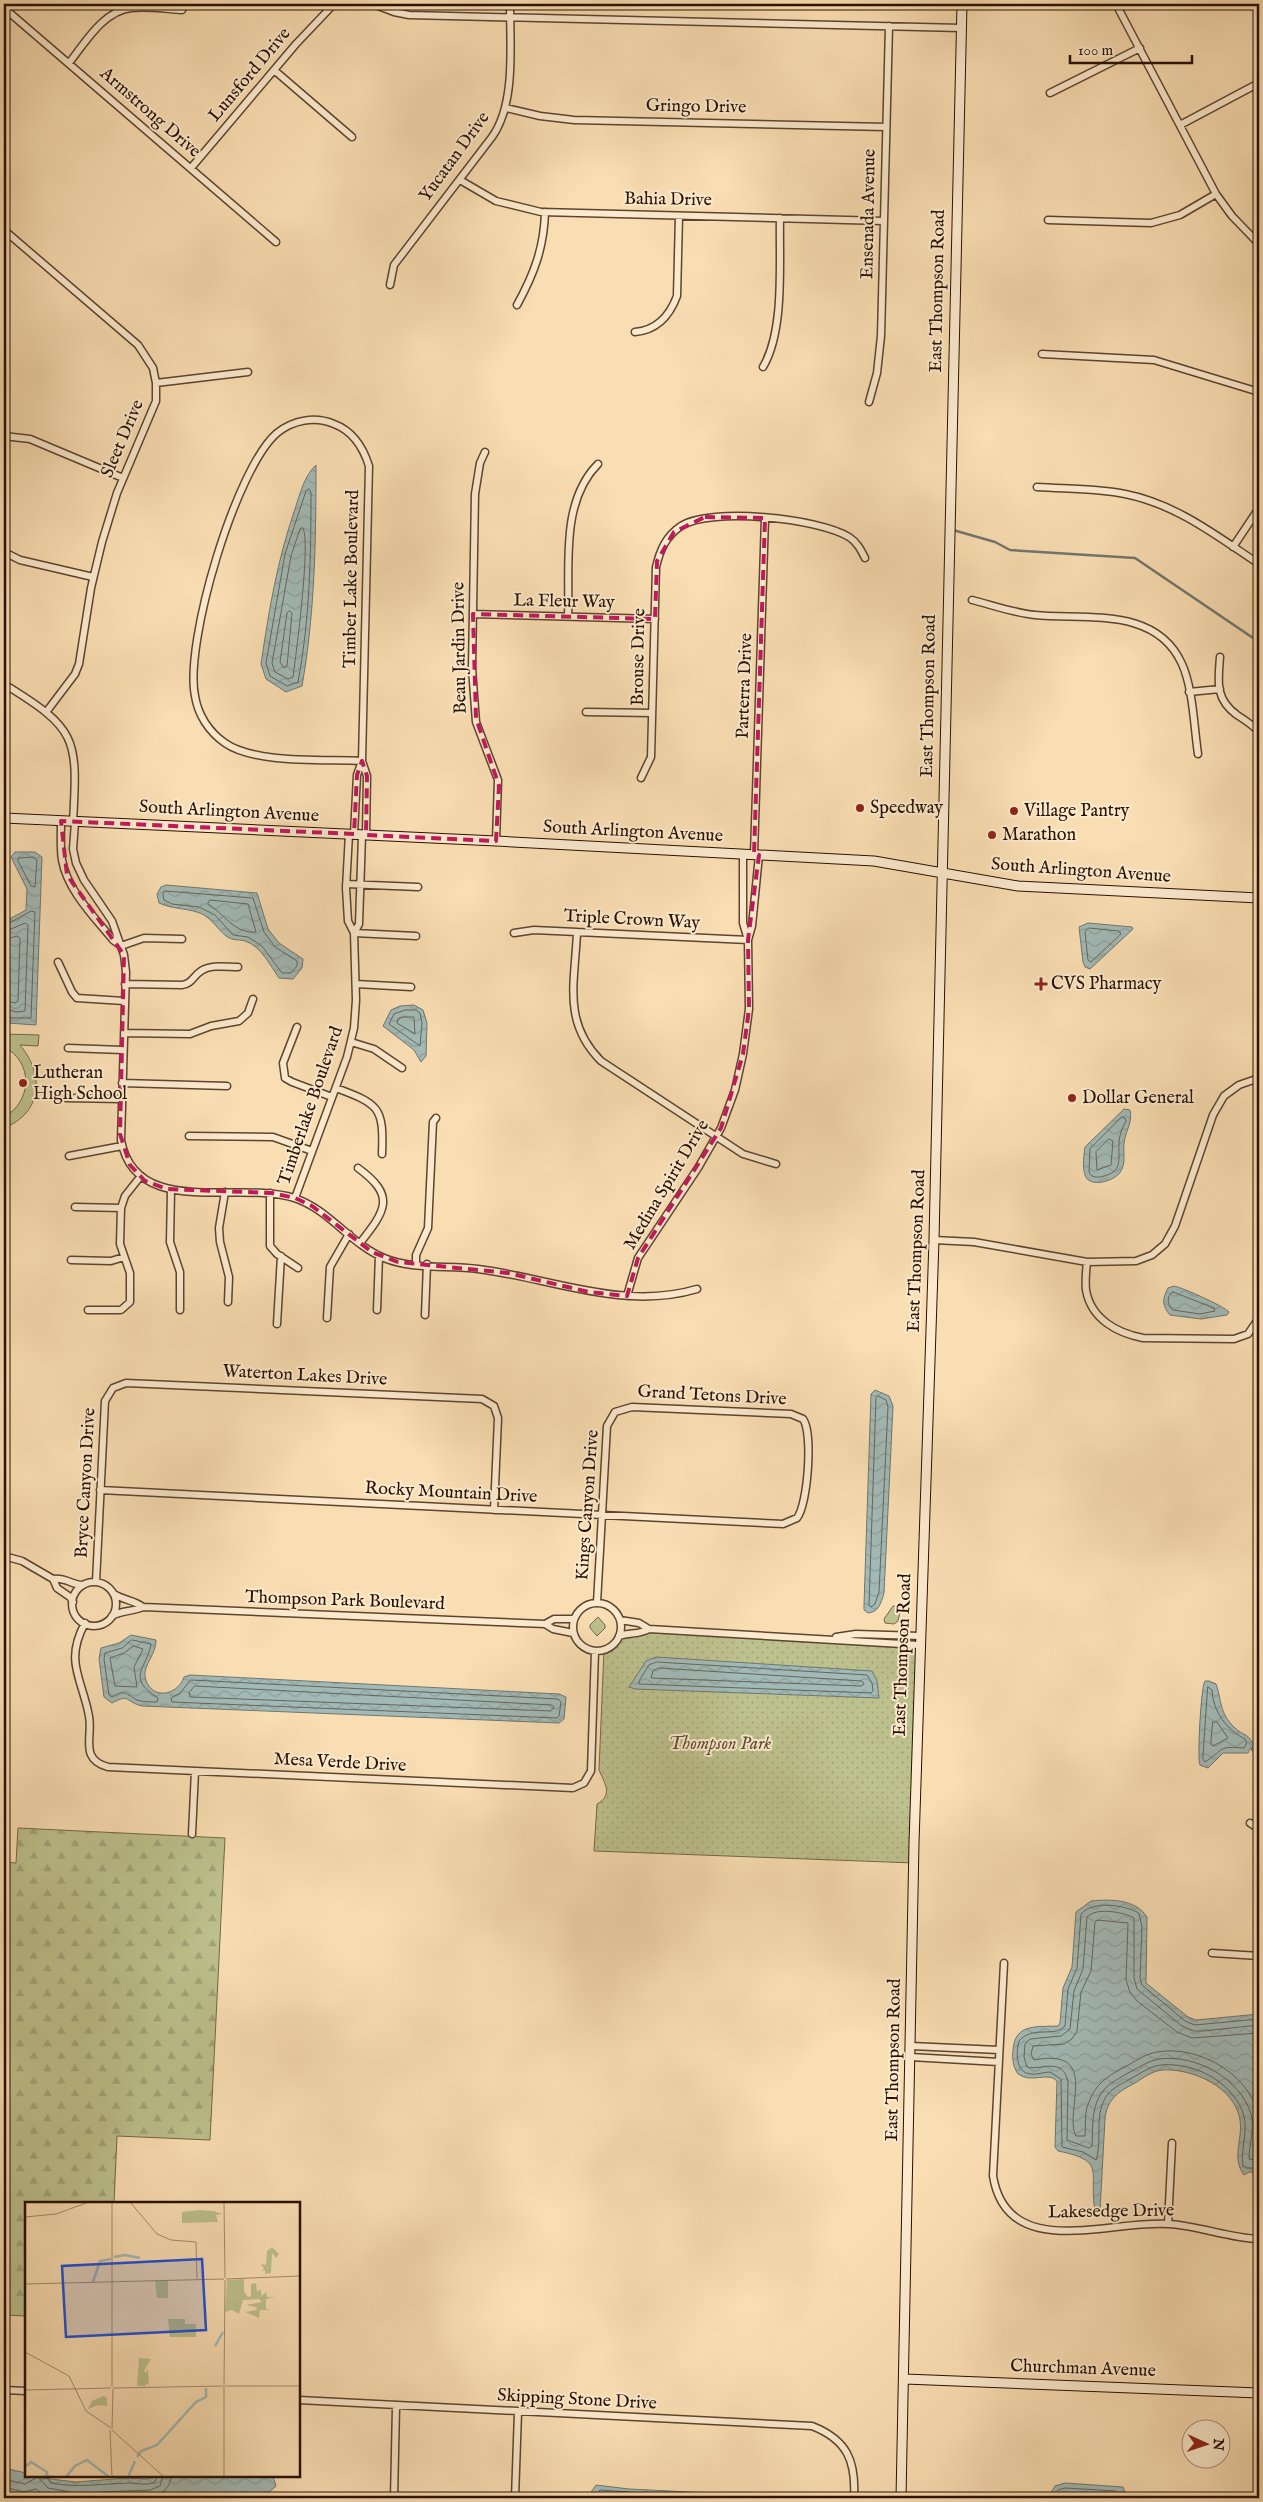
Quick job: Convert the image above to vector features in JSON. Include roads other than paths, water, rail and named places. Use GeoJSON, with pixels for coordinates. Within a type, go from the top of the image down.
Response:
{"type":"FeatureCollection","features":[{"type":"Feature","properties":{"kind":"main road","name":"East Thompson Road"},"geometry":{"type":"LineString","coordinates":[[901,2498],[920,1636],[934,1240],[962,4]]}},
{"type":"Feature","properties":{"kind":"main road","name":"South Arlington Avenue"},"geometry":{"type":"LineString","coordinates":[[4,818],[496,840],[757,854],[886,863],[1018,886],[1259,898]]}},
{"type":"Feature","properties":{"kind":"main road","name":"Churchman Avenue"},"geometry":{"type":"LineString","coordinates":[[905,2379],[1259,2393]]}},
{"type":"Feature","properties":{"kind":"street","name":"Lunsford Drive"},"geometry":{"type":"LineString","coordinates":[[191,168],[274,70],[334,4]]}},
{"type":"Feature","properties":{"kind":"street"},"geometry":{"type":"LineString","coordinates":[[373,4],[394,12],[409,15],[961,28]]}},
{"type":"Feature","properties":{"kind":"street","name":"Yucatan Drive"},"geometry":{"type":"LineString","coordinates":[[390,285],[394,265],[498,129],[506,108],[510,4]]}},
{"type":"Feature","properties":{"kind":"street"},"geometry":{"type":"LineString","coordinates":[[1116,4],[1216,194],[1232,216],[1259,244]]}},
{"type":"Feature","properties":{"kind":"street","name":"Armstrong Drive"},"geometry":{"type":"LineString","coordinates":[[4,8],[276,242]]}},
{"type":"Feature","properties":{"kind":"street"},"geometry":{"type":"LineString","coordinates":[[69,63],[103,22],[115,12],[134,8],[182,10]]}},
{"type":"Feature","properties":{"kind":"street","name":"Ensenada Avenue"},"geometry":{"type":"LineString","coordinates":[[869,402],[880,350],[889,26]]}},
{"type":"Feature","properties":{"kind":"street"},"geometry":{"type":"LineString","coordinates":[[1050,94],[1140,48]]}},
{"type":"Feature","properties":{"kind":"street"},"geometry":{"type":"LineString","coordinates":[[274,70],[352,137]]}},
{"type":"Feature","properties":{"kind":"street"},"geometry":{"type":"LineString","coordinates":[[1180,125],[1259,83]]}},
{"type":"Feature","properties":{"kind":"street","name":"Gringo Drive"},"geometry":{"type":"LineString","coordinates":[[506,108],[563,119],[886,127]]}},
{"type":"Feature","properties":{"kind":"street","name":"Bahia Drive"},"geometry":{"type":"LineString","coordinates":[[460,180],[496,201],[522,209],[545,212],[884,221]]}},
{"type":"Feature","properties":{"kind":"street"},"geometry":{"type":"LineString","coordinates":[[1048,220],[1151,223],[1180,215],[1216,194]]}},
{"type":"Feature","properties":{"kind":"street"},"geometry":{"type":"LineString","coordinates":[[517,305],[536,270],[540,256],[545,212]]}},
{"type":"Feature","properties":{"kind":"street"},"geometry":{"type":"LineString","coordinates":[[635,332],[651,328],[660,322],[674,303],[677,288],[679,216]]}},
{"type":"Feature","properties":{"kind":"street"},"geometry":{"type":"LineString","coordinates":[[763,367],[772,350],[776,330],[780,218]]}},
{"type":"Feature","properties":{"kind":"street","name":"Sleet Drive"},"geometry":{"type":"LineString","coordinates":[[4,230],[135,342],[149,361],[156,383],[154,408],[123,478],[104,534],[93,577],[76,672],[47,711]]}},
{"type":"Feature","properties":{"kind":"street"},"geometry":{"type":"LineString","coordinates":[[1042,354],[1154,360],[1259,392]]}},
{"type":"Feature","properties":{"kind":"street"},"geometry":{"type":"LineString","coordinates":[[156,383],[248,372]]}},
{"type":"Feature","properties":{"kind":"street","name":"Timber Lake Boulevard"},"geometry":{"type":"LineString","coordinates":[[354,933],[359,924],[357,775],[362,760],[369,466],[364,451],[350,433],[337,425],[324,421],[301,421],[277,433],[265,447],[225,531],[207,589],[195,660],[194,696],[204,720],[211,730],[225,743],[238,750],[264,756],[362,760]]}},
{"type":"Feature","properties":{"kind":"street"},"geometry":{"type":"LineString","coordinates":[[4,436],[30,440],[123,478]]}},
{"type":"Feature","properties":{"kind":"street","name":"Beau Jardin Drive"},"geometry":{"type":"LineString","coordinates":[[485,452],[477,478],[475,494],[472,668],[476,718],[499,786],[496,840]]}},
{"type":"Feature","properties":{"kind":"street"},"geometry":{"type":"LineString","coordinates":[[568,616],[571,521],[581,489],[598,464]]}},
{"type":"Feature","properties":{"kind":"street"},"geometry":{"type":"LineString","coordinates":[[1037,487],[1107,491],[1144,499],[1180,513],[1259,564]]}},
{"type":"Feature","properties":{"kind":"street"},"geometry":{"type":"LineString","coordinates":[[1233,547],[1259,508]]}},
{"type":"Feature","properties":{"kind":"street","name":"Brouse Drive"},"geometry":{"type":"LineString","coordinates":[[641,778],[651,757],[656,567],[662,547],[679,527],[702,518],[765,518]]}},
{"type":"Feature","properties":{"kind":"street"},"geometry":{"type":"LineString","coordinates":[[765,518],[799,520],[828,528],[852,539],[865,558]]}},
{"type":"Feature","properties":{"kind":"street","name":"Parterra Drive"},"geometry":{"type":"LineString","coordinates":[[757,854],[765,518]]}},
{"type":"Feature","properties":{"kind":"street"},"geometry":{"type":"LineString","coordinates":[[4,552],[20,560],[93,577]]}},
{"type":"Feature","properties":{"kind":"street"},"geometry":{"type":"LineString","coordinates":[[972,600],[1033,615],[1118,619],[1144,626],[1166,641],[1178,656],[1186,674],[1198,754]]}},
{"type":"Feature","properties":{"kind":"street","name":"La Fleur Way"},"geometry":{"type":"LineString","coordinates":[[473,614],[655,619]]}},
{"type":"Feature","properties":{"kind":"street"},"geometry":{"type":"LineString","coordinates":[[1220,658],[1221,698],[1228,708],[1259,732]]}},
{"type":"Feature","properties":{"kind":"street"},"geometry":{"type":"LineString","coordinates":[[4,684],[47,711],[65,732],[74,753],[76,776],[73,849],[79,871],[112,921],[125,964],[121,1099],[122,1146],[130,1165],[140,1176],[154,1186],[172,1190],[270,1193],[296,1198],[312,1206],[379,1256],[398,1262],[508,1273],[589,1292],[627,1296],[676,1296],[697,1289]]}},
{"type":"Feature","properties":{"kind":"street"},"geometry":{"type":"LineString","coordinates":[[1189,692],[1220,689]]}},
{"type":"Feature","properties":{"kind":"street"},"geometry":{"type":"LineString","coordinates":[[586,712],[652,713]]}},
{"type":"Feature","properties":{"kind":"street","name":"Timber Lake Boulevard"},"geometry":{"type":"LineString","coordinates":[[354,933],[348,921],[346,884],[358,834],[367,776],[362,760]]}},
{"type":"Feature","properties":{"kind":"street"},"geometry":{"type":"LineString","coordinates":[[61,821],[62,861],[67,875],[102,926],[120,945]]}},
{"type":"Feature","properties":{"kind":"street","name":"Medina Spirit Drive"},"geometry":{"type":"LineString","coordinates":[[627,1296],[638,1258],[716,1137],[735,1090],[743,1054],[749,1009],[748,940],[743,923],[743,854]]}},
{"type":"Feature","properties":{"kind":"street","name":"Medina Spirit Drive"},"geometry":{"type":"LineString","coordinates":[[748,940],[752,926],[757,854]]}},
{"type":"Feature","properties":{"kind":"street"},"geometry":{"type":"LineString","coordinates":[[346,884],[418,887]]}},
{"type":"Feature","properties":{"kind":"street","name":"Triple Crown Way"},"geometry":{"type":"LineString","coordinates":[[514,933],[534,930],[748,940]]}},
{"type":"Feature","properties":{"kind":"street"},"geometry":{"type":"LineString","coordinates":[[577,932],[573,1011],[578,1031],[588,1048],[601,1061],[743,1154],[776,1164]]}},
{"type":"Feature","properties":{"kind":"street"},"geometry":{"type":"LineString","coordinates":[[354,933],[416,936]]}},
{"type":"Feature","properties":{"kind":"street","name":"Timberlake Boulevard"},"geometry":{"type":"LineString","coordinates":[[296,1198],[351,1042],[355,1021],[354,933]]}},
{"type":"Feature","properties":{"kind":"street"},"geometry":{"type":"LineString","coordinates":[[120,945],[144,938],[182,939]]}},
{"type":"Feature","properties":{"kind":"street"},"geometry":{"type":"LineString","coordinates":[[58,962],[72,992],[77,998],[124,1001]]}},
{"type":"Feature","properties":{"kind":"street"},"geometry":{"type":"LineString","coordinates":[[125,984],[182,986],[189,984],[200,971],[207,968],[238,967]]}},
{"type":"Feature","properties":{"kind":"street"},"geometry":{"type":"LineString","coordinates":[[356,984],[411,987]]}},
{"type":"Feature","properties":{"kind":"street"},"geometry":{"type":"LineString","coordinates":[[124,1033],[190,1034],[211,1026],[239,1021],[248,1013],[253,999]]}},
{"type":"Feature","properties":{"kind":"street"},"geometry":{"type":"LineString","coordinates":[[297,1026],[283,1063],[284,1076],[288,1081],[332,1097]]}},
{"type":"Feature","properties":{"kind":"street"},"geometry":{"type":"LineString","coordinates":[[351,1042],[374,1049],[402,1068]]}},
{"type":"Feature","properties":{"kind":"street"},"geometry":{"type":"LineString","coordinates":[[68,1048],[123,1050]]}},
{"type":"Feature","properties":{"kind":"street"},"geometry":{"type":"LineString","coordinates":[[934,1240],[974,1242],[1087,1262],[1136,1261],[1152,1255],[1165,1244],[1176,1226],[1213,1115],[1224,1096],[1239,1085],[1259,1078]]}},
{"type":"Feature","properties":{"kind":"street"},"geometry":{"type":"LineString","coordinates":[[122,1082],[227,1086]]}},
{"type":"Feature","properties":{"kind":"street"},"geometry":{"type":"LineString","coordinates":[[336,1088],[359,1098],[379,1113],[384,1126],[382,1154]]}},
{"type":"Feature","properties":{"kind":"street"},"geometry":{"type":"LineString","coordinates":[[66,1098],[121,1099]]}},
{"type":"Feature","properties":{"kind":"street"},"geometry":{"type":"LineString","coordinates":[[416,1264],[416,1255],[428,1228],[433,1122],[436,1118]]}},
{"type":"Feature","properties":{"kind":"street"},"geometry":{"type":"LineString","coordinates":[[189,1136],[273,1137],[312,1151]]}},
{"type":"Feature","properties":{"kind":"street"},"geometry":{"type":"LineString","coordinates":[[69,1156],[122,1146]]}},
{"type":"Feature","properties":{"kind":"street"},"geometry":{"type":"LineString","coordinates":[[358,1168],[377,1183],[383,1201],[380,1215],[360,1243]]}},
{"type":"Feature","properties":{"kind":"street"},"geometry":{"type":"LineString","coordinates":[[88,1310],[122,1310],[129,1305],[131,1277],[120,1244],[121,1208],[125,1196],[140,1176]]}},
{"type":"Feature","properties":{"kind":"street"},"geometry":{"type":"LineString","coordinates":[[172,1190],[170,1242],[180,1272],[180,1310]]}},
{"type":"Feature","properties":{"kind":"street"},"geometry":{"type":"LineString","coordinates":[[225,1192],[219,1228],[220,1242],[229,1276],[228,1302]]}},
{"type":"Feature","properties":{"kind":"street"},"geometry":{"type":"LineString","coordinates":[[270,1193],[268,1239],[273,1250],[298,1268]]}},
{"type":"Feature","properties":{"kind":"street"},"geometry":{"type":"LineString","coordinates":[[75,1207],[121,1208]]}},
{"type":"Feature","properties":{"kind":"street"},"geometry":{"type":"LineString","coordinates":[[327,1318],[330,1270],[349,1234]]}},
{"type":"Feature","properties":{"kind":"street"},"geometry":{"type":"LineString","coordinates":[[277,1324],[281,1256]]}},
{"type":"Feature","properties":{"kind":"street"},"geometry":{"type":"LineString","coordinates":[[377,1310],[379,1256]]}},
{"type":"Feature","properties":{"kind":"street"},"geometry":{"type":"LineString","coordinates":[[71,1260],[111,1261],[124,1257]]}},
{"type":"Feature","properties":{"kind":"street"},"geometry":{"type":"LineString","coordinates":[[1087,1262],[1086,1290],[1091,1303],[1100,1317],[1113,1330],[1143,1338],[1234,1339],[1248,1334],[1259,1318]]}},
{"type":"Feature","properties":{"kind":"street"},"geometry":{"type":"LineString","coordinates":[[425,1315],[427,1264]]}},
{"type":"Feature","properties":{"kind":"street","name":"Waterton Lakes Drive"},"geometry":{"type":"LineString","coordinates":[[113,1388],[126,1383],[476,1398],[489,1402],[494,1406],[498,1418],[494,1510]]}},
{"type":"Feature","properties":{"kind":"street","name":"Bryce Canyon Drive"},"geometry":{"type":"LineString","coordinates":[[96,1582],[105,1401],[113,1388]]}},
{"type":"Feature","properties":{"kind":"street","name":"Grand Tetons Drive"},"geometry":{"type":"LineString","coordinates":[[615,1412],[632,1407],[791,1414],[799,1417],[805,1422],[808,1434],[804,1503],[798,1516]]}},
{"type":"Feature","properties":{"kind":"street","name":"Kings Canyon Drive"},"geometry":{"type":"LineString","coordinates":[[597,1603],[607,1426],[615,1412]]}},
{"type":"Feature","properties":{"kind":"street","name":"Rocky Mountain Drive"},"geometry":{"type":"LineString","coordinates":[[100,1490],[782,1524],[790,1522],[798,1516]]}},
{"type":"Feature","properties":{"kind":"street"},"geometry":{"type":"LineString","coordinates":[[4,1556],[22,1561],[54,1580],[57,1588],[70,1597],[76,1615],[85,1624],[101,1625],[112,1616],[116,1605],[114,1594],[105,1585],[96,1582],[77,1585],[62,1578],[54,1580]]}},
{"type":"Feature","properties":{"kind":"street"},"geometry":{"type":"LineString","coordinates":[[73,1602],[74,1595],[84,1585]]}},
{"type":"Feature","properties":{"kind":"street","name":"Thompson Park Boulevard"},"geometry":{"type":"LineString","coordinates":[[114,1594],[120,1598],[135,1601],[143,1607]]}},
{"type":"Feature","properties":{"kind":"street"},"geometry":{"type":"LineString","coordinates":[[574,1633],[574,1619],[582,1608],[597,1603],[609,1606],[620,1620],[619,1636],[610,1647],[595,1651]]}},
{"type":"Feature","properties":{"kind":"street","name":"Thompson Park Boulevard"},"geometry":{"type":"LineString","coordinates":[[112,1616],[120,1612],[134,1612],[143,1607],[545,1624],[553,1629],[574,1633],[581,1645],[595,1651]]}},
{"type":"Feature","properties":{"kind":"street","name":"Thompson Park Boulevard"},"geometry":{"type":"LineString","coordinates":[[545,1624],[554,1619],[574,1619]]}},
{"type":"Feature","properties":{"kind":"street"},"geometry":{"type":"LineString","coordinates":[[620,1620],[638,1623],[650,1629],[830,1638],[920,1646]]}},
{"type":"Feature","properties":{"kind":"street","name":"Mesa Verde Drive"},"geometry":{"type":"LineString","coordinates":[[85,1624],[76,1644],[74,1663],[88,1712],[89,1747],[94,1760],[108,1767],[568,1788],[584,1783],[591,1771],[595,1651]]}},
{"type":"Feature","properties":{"kind":"street"},"geometry":{"type":"LineString","coordinates":[[619,1636],[639,1635],[650,1629]]}},
{"type":"Feature","properties":{"kind":"street"},"geometry":{"type":"LineString","coordinates":[[830,1638],[856,1634],[920,1636]]}},
{"type":"Feature","properties":{"kind":"street"},"geometry":{"type":"LineString","coordinates":[[192,1834],[195,1771]]}},
{"type":"Feature","properties":{"kind":"street"},"geometry":{"type":"LineString","coordinates":[[1250,1823],[1259,1829]]}},
{"type":"Feature","properties":{"kind":"street"},"geometry":{"type":"LineString","coordinates":[[1212,1953],[1259,1956]]}},
{"type":"Feature","properties":{"kind":"street","name":"Lakesedge Drive"},"geometry":{"type":"LineString","coordinates":[[1004,1964],[993,2176],[999,2197],[1010,2213],[1026,2224],[1047,2229],[1092,2231],[1168,2224],[1259,2239]]}},
{"type":"Feature","properties":{"kind":"street"},"geometry":{"type":"LineString","coordinates":[[910,2046],[1000,2050]]}},
{"type":"Feature","properties":{"kind":"street"},"geometry":{"type":"LineString","coordinates":[[910,2057],[999,2062]]}},
{"type":"Feature","properties":{"kind":"street"},"geometry":{"type":"LineString","coordinates":[[1168,2224],[1172,2143]]}},
{"type":"Feature","properties":{"kind":"street"},"geometry":{"type":"LineString","coordinates":[[4,2390],[25,2391]]}},
{"type":"Feature","properties":{"kind":"street","name":"Skipping Stone Drive"},"geometry":{"type":"LineString","coordinates":[[300,2400],[396,2407],[812,2426],[824,2431],[845,2449],[855,2472],[854,2498]]}},
{"type":"Feature","properties":{"kind":"street"},"geometry":{"type":"LineString","coordinates":[[394,2498],[396,2407]]}},
{"type":"Feature","properties":{"kind":"street"},"geometry":{"type":"LineString","coordinates":[[514,2498],[518,2412]]}},
{"type":"Feature","properties":{"kind":"water"},"geometry":{"type":"Polygon","coordinates":[[[316,465],[314,576],[310,631],[302,686],[286,692],[266,679],[261,664],[283,548],[303,486],[308,474],[316,465]]]}},
{"type":"Feature","properties":{"kind":"water"},"geometry":{"type":"Polygon","coordinates":[[[15,852],[35,852],[42,857],[36,1025],[7,1023],[4,1010],[4,922],[26,910],[27,889],[11,857],[15,852]]]}},
{"type":"Feature","properties":{"kind":"water"},"geometry":{"type":"Polygon","coordinates":[[[166,885],[257,893],[268,929],[279,943],[303,959],[302,968],[293,979],[279,978],[265,956],[251,943],[228,938],[210,919],[202,914],[159,903],[157,894],[161,887],[166,885]]]}},
{"type":"Feature","properties":{"kind":"water"},"geometry":{"type":"Polygon","coordinates":[[[1088,923],[1132,927],[1133,929],[1090,969],[1085,967],[1083,962],[1079,927],[1088,923]]]}},
{"type":"Feature","properties":{"kind":"water"},"geometry":{"type":"Polygon","coordinates":[[[414,1005],[423,1010],[427,1023],[426,1056],[421,1062],[414,1050],[383,1026],[391,1010],[400,1006],[414,1005]]]}},
{"type":"Feature","properties":{"kind":"water"},"geometry":{"type":"Polygon","coordinates":[[[1124,1109],[1130,1110],[1131,1115],[1125,1139],[1123,1168],[1114,1178],[1103,1182],[1092,1182],[1087,1179],[1084,1172],[1085,1147],[1124,1109]]]}},
{"type":"Feature","properties":{"kind":"water"},"geometry":{"type":"Polygon","coordinates":[[[1174,1286],[1202,1297],[1229,1312],[1227,1315],[1201,1319],[1170,1315],[1165,1309],[1164,1299],[1168,1288],[1174,1286]]]}},
{"type":"Feature","properties":{"kind":"water"},"geometry":{"type":"Polygon","coordinates":[[[875,1390],[889,1396],[893,1406],[884,1593],[877,1609],[868,1613],[864,1610],[864,1605],[871,1394],[875,1390]]]}},
{"type":"Feature","properties":{"kind":"water"},"geometry":{"type":"Polygon","coordinates":[[[131,1635],[156,1640],[156,1645],[146,1668],[145,1677],[152,1690],[158,1692],[170,1692],[176,1689],[184,1677],[190,1675],[559,1694],[566,1697],[564,1719],[559,1723],[142,1706],[125,1698],[112,1703],[104,1697],[99,1659],[101,1648],[119,1643],[131,1635]]]}},
{"type":"Feature","properties":{"kind":"water"},"geometry":{"type":"Polygon","coordinates":[[[656,1657],[872,1671],[877,1681],[879,1698],[635,1689],[629,1687],[646,1661],[656,1657]]]}},
{"type":"Feature","properties":{"kind":"water"},"geometry":{"type":"Polygon","coordinates":[[[1205,1681],[1216,1684],[1226,1717],[1235,1728],[1247,1736],[1253,1744],[1259,1738],[1259,1754],[1252,1751],[1251,1747],[1248,1753],[1223,1753],[1208,1768],[1200,1765],[1200,1723],[1205,1681]]]}},
{"type":"Feature","properties":{"kind":"water"},"geometry":{"type":"Polygon","coordinates":[[[1114,1900],[1129,1904],[1142,1911],[1147,1917],[1146,1983],[1188,2017],[1196,2020],[1259,2014],[1259,2173],[1249,2172],[1244,2175],[1240,2169],[1238,2155],[1240,2120],[1230,2098],[1221,2089],[1199,2076],[1174,2070],[1162,2070],[1148,2075],[1119,2093],[1108,2106],[1105,2119],[1100,2211],[1095,2210],[1093,2170],[1090,2164],[1084,2159],[1058,2151],[1055,2147],[1057,2081],[1049,2077],[1029,2078],[1018,2074],[1013,2062],[1014,2042],[1022,2031],[1028,2028],[1058,2026],[1060,2023],[1063,1988],[1072,1967],[1076,1912],[1091,1901],[1114,1900]]]}},
{"type":"Feature","properties":{"kind":"water"},"geometry":{"type":"Polygon","coordinates":[[[4,2468],[25,2473],[25,2477],[76,2482],[156,2477],[273,2477],[276,2486],[269,2492],[252,2498],[4,2498],[4,2468]]]}},
{"type":"Feature","properties":{"kind":"water"},"geometry":{"type":"Polygon","coordinates":[[[1065,2483],[1123,2487],[1125,2492],[1120,2498],[1048,2498],[1055,2486],[1065,2483]]]}},
{"type":"Feature","properties":{"kind":"water"},"geometry":{"type":"Polygon","coordinates":[[[596,2485],[629,2489],[770,2496],[770,2498],[587,2498],[596,2485]]]}},
{"type":"Feature","properties":{"kind":"waterway"},"geometry":{"type":"LineString","coordinates":[[953,530],[995,542],[1010,550],[1135,558],[1259,642]]}},
{"type":"Feature","properties":{"kind":"place","name":"Speedway"},"geometry":{"type":"Point","coordinates":[860,808]}},
{"type":"Feature","properties":{"kind":"place","name":"Village Pantry"},"geometry":{"type":"Point","coordinates":[1014,811]}},
{"type":"Feature","properties":{"kind":"place","name":"Marathon"},"geometry":{"type":"Point","coordinates":[992,835]}},
{"type":"Feature","properties":{"kind":"place","name":"CVS Pharmacy"},"geometry":{"type":"Point","coordinates":[1041,984]}},
{"type":"Feature","properties":{"kind":"place","name":"Lutheran High School"},"geometry":{"type":"Point","coordinates":[23,1083]}},
{"type":"Feature","properties":{"kind":"place","name":"Dollar General"},"geometry":{"type":"Point","coordinates":[1072,1098]}},
{"type":"Feature","properties":{"kind":"park label","name":"Thompson Park"},"geometry":{"type":"Point","coordinates":[720,1744]}}]}
